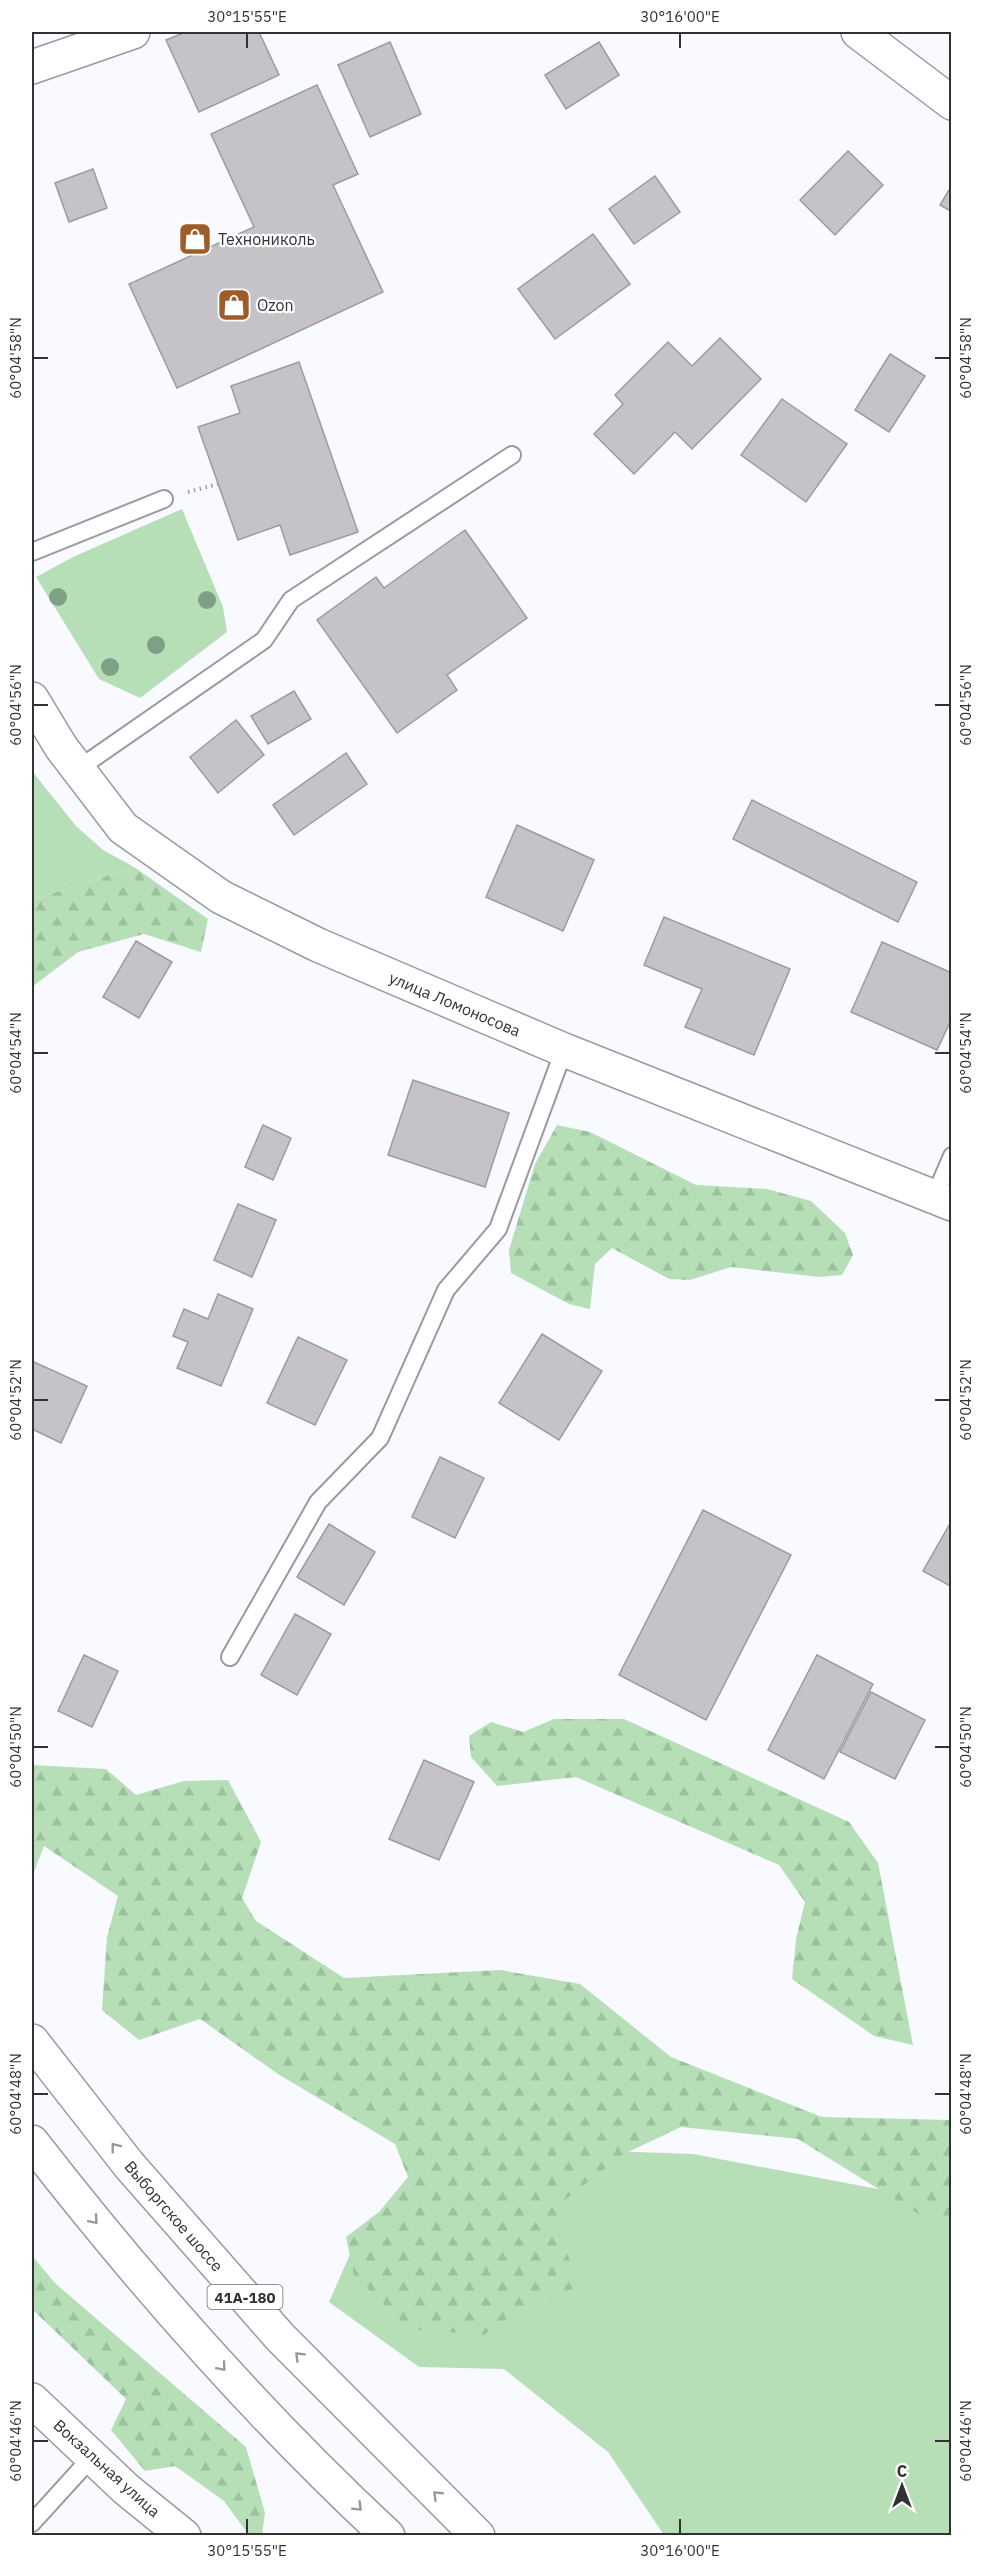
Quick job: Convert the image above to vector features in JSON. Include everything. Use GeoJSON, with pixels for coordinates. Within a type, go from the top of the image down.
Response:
{"type":"FeatureCollection","features":[{"type":"Feature","properties":{"kind":"street"},"geometry":{"type":"LineString","coordinates":[[32,67],[134,32]]}},
{"type":"Feature","properties":{"kind":"street"},"geometry":{"type":"LineString","coordinates":[[858,32],[951,103]]}},
{"type":"Feature","properties":{"kind":"street","name":"улица Ломоносова"},"geometry":{"type":"LineString","coordinates":[[32,699],[61,747],[123,828],[221,897],[318,945],[564,1050],[943,1201]]}},
{"type":"Feature","properties":{"kind":"street","name":"Выборгское шоссе"},"geometry":{"type":"LineString","coordinates":[[32,2041],[129,2166],[280,2337],[478,2535]]}},
{"type":"Feature","properties":{"kind":"street"},"geometry":{"type":"LineString","coordinates":[[32,2142],[78,2202],[228,2374],[388,2535]]}},
{"type":"Feature","properties":{"kind":"street","name":"Вокзальная улица"},"geometry":{"type":"LineString","coordinates":[[32,2400],[126,2489],[184,2535]]}},
{"type":"Feature","properties":{"kind":"lane"},"geometry":{"type":"LineString","coordinates":[[78,769],[264,640],[291,600],[512,455]]}},
{"type":"Feature","properties":{"kind":"lane"},"geometry":{"type":"LineString","coordinates":[[32,552],[164,499]]}},
{"type":"Feature","properties":{"kind":"lane"},"geometry":{"type":"LineString","coordinates":[[230,1657],[318,1502],[380,1438],[446,1290],[498,1229],[564,1050]]}},
{"type":"Feature","properties":{"kind":"lane"},"geometry":{"type":"LineString","coordinates":[[943,1201],[951,1156]]}},
{"type":"Feature","properties":{"kind":"lane"},"geometry":{"type":"LineString","coordinates":[[32,2523],[92,2457]]}},
{"type":"Feature","properties":{"kind":"green space"},"geometry":{"type":"Polygon","coordinates":[[[182,509],[223,607],[227,632],[140,698],[99,679],[36,577],[73,557],[182,509]]]}},
{"type":"Feature","properties":{"kind":"green space"},"geometry":{"type":"Polygon","coordinates":[[[32,771],[76,826],[103,850],[134,867],[32,900],[32,771]]]}},
{"type":"Feature","properties":{"kind":"green space"},"geometry":{"type":"Polygon","coordinates":[[[134,867],[208,919],[201,952],[144,934],[78,952],[32,987],[32,900],[134,867]]]}},
{"type":"Feature","properties":{"kind":"green space"},"geometry":{"type":"Polygon","coordinates":[[[557,1125],[590,1132],[696,1185],[767,1189],[811,1201],[845,1233],[853,1255],[842,1275],[819,1277],[731,1267],[690,1280],[669,1279],[612,1248],[595,1264],[590,1309],[569,1304],[511,1273],[509,1250],[535,1164],[557,1125]]]}},
{"type":"Feature","properties":{"kind":"green space"},"geometry":{"type":"Polygon","coordinates":[[[554,1719],[624,1719],[849,1822],[878,1863],[913,2045],[874,2036],[792,1979],[796,1939],[805,1902],[779,1865],[576,1777],[497,1786],[471,1757],[469,1736],[491,1722],[523,1732],[554,1719]]]}},
{"type":"Feature","properties":{"kind":"green space"},"geometry":{"type":"Polygon","coordinates":[[[32,1765],[106,1769],[136,1795],[184,1781],[228,1780],[261,1842],[242,1898],[256,1921],[344,1978],[500,1970],[580,1984],[671,2057],[822,2117],[951,2120],[951,2234],[798,2139],[681,2127],[624,2154],[562,2202],[562,2237],[578,2286],[506,2319],[484,2335],[410,2329],[354,2276],[346,2237],[379,2212],[408,2177],[395,2144],[278,2074],[200,2019],[139,2040],[102,2010],[107,1937],[118,1896],[44,1846],[32,1877],[32,1765]]]}},
{"type":"Feature","properties":{"kind":"green space"},"geometry":{"type":"Polygon","coordinates":[[[579,2150],[693,2154],[951,2203],[951,2535],[664,2535],[608,2452],[504,2369],[419,2367],[329,2302],[358,2236],[579,2150]]]}},
{"type":"Feature","properties":{"kind":"green space"},"geometry":{"type":"Polygon","coordinates":[[[32,2256],[56,2284],[246,2447],[265,2513],[262,2535],[249,2535],[224,2501],[175,2466],[145,2471],[111,2430],[126,2399],[32,2309],[32,2256]]]}},
{"type":"Feature","properties":{"kind":"building"},"geometry":{"type":"Polygon","coordinates":[[[186,32],[259,32],[279,75],[199,112],[166,40],[186,32]]]}},
{"type":"Feature","properties":{"kind":"building"},"geometry":{"type":"Polygon","coordinates":[[[390,42],[421,114],[370,137],[338,65],[390,42]]]}},
{"type":"Feature","properties":{"kind":"building"},"geometry":{"type":"Polygon","coordinates":[[[599,42],[619,75],[566,109],[545,75],[599,42]]]}},
{"type":"Feature","properties":{"kind":"building"},"geometry":{"type":"Polygon","coordinates":[[[317,85],[358,174],[333,185],[383,292],[177,388],[129,284],[254,227],[211,134],[317,85]]]}},
{"type":"Feature","properties":{"kind":"building"},"geometry":{"type":"Polygon","coordinates":[[[848,151],[883,185],[835,235],[800,200],[848,151]]]}},
{"type":"Feature","properties":{"kind":"building"},"geometry":{"type":"Polygon","coordinates":[[[93,169],[107,208],[69,222],[55,183],[93,169]]]}},
{"type":"Feature","properties":{"kind":"building"},"geometry":{"type":"Polygon","coordinates":[[[655,176],[680,212],[634,244],[609,209],[655,176]]]}},
{"type":"Feature","properties":{"kind":"building"},"geometry":{"type":"Polygon","coordinates":[[[952,185],[952,212],[940,205],[952,185]]]}},
{"type":"Feature","properties":{"kind":"building"},"geometry":{"type":"Polygon","coordinates":[[[593,234],[630,284],[555,339],[518,289],[593,234]]]}},
{"type":"Feature","properties":{"kind":"building"},"geometry":{"type":"Polygon","coordinates":[[[720,338],[761,379],[692,449],[675,432],[634,474],[594,434],[623,404],[615,395],[668,342],[692,366],[720,338]]]}},
{"type":"Feature","properties":{"kind":"building"},"geometry":{"type":"Polygon","coordinates":[[[890,354],[925,376],[889,432],[855,410],[890,354]]]}},
{"type":"Feature","properties":{"kind":"building"},"geometry":{"type":"Polygon","coordinates":[[[299,362],[358,532],[290,555],[280,525],[238,540],[198,427],[240,413],[231,386],[299,362]]]}},
{"type":"Feature","properties":{"kind":"building"},"geometry":{"type":"Polygon","coordinates":[[[782,399],[847,444],[806,502],[741,455],[782,399]]]}},
{"type":"Feature","properties":{"kind":"building"},"geometry":{"type":"Polygon","coordinates":[[[465,530],[527,618],[447,675],[457,690],[397,733],[317,620],[376,577],[384,588],[465,530]]]}},
{"type":"Feature","properties":{"kind":"building"},"geometry":{"type":"Polygon","coordinates":[[[294,691],[311,719],[268,744],[251,716],[294,691]]]}},
{"type":"Feature","properties":{"kind":"building"},"geometry":{"type":"Polygon","coordinates":[[[236,720],[264,755],[218,793],[190,757],[236,720]]]}},
{"type":"Feature","properties":{"kind":"building"},"geometry":{"type":"Polygon","coordinates":[[[346,753],[367,784],[294,835],[273,805],[346,753]]]}},
{"type":"Feature","properties":{"kind":"building"},"geometry":{"type":"Polygon","coordinates":[[[752,800],[917,882],[898,922],[733,839],[752,800]]]}},
{"type":"Feature","properties":{"kind":"building"},"geometry":{"type":"Polygon","coordinates":[[[517,825],[594,860],[563,931],[486,897],[517,825]]]}},
{"type":"Feature","properties":{"kind":"building"},"geometry":{"type":"Polygon","coordinates":[[[664,917],[790,969],[754,1055],[685,1027],[702,989],[644,965],[664,917]]]}},
{"type":"Feature","properties":{"kind":"building"},"geometry":{"type":"Polygon","coordinates":[[[136,941],[172,962],[139,1018],[103,997],[136,941]]]}},
{"type":"Feature","properties":{"kind":"building"},"geometry":{"type":"Polygon","coordinates":[[[882,942],[952,973],[952,1018],[937,1050],[851,1012],[882,942]]]}},
{"type":"Feature","properties":{"kind":"building"},"geometry":{"type":"Polygon","coordinates":[[[413,1080],[509,1113],[485,1187],[388,1155],[413,1080]]]}},
{"type":"Feature","properties":{"kind":"building"},"geometry":{"type":"Polygon","coordinates":[[[263,1125],[291,1138],[273,1180],[245,1167],[263,1125]]]}},
{"type":"Feature","properties":{"kind":"building"},"geometry":{"type":"Polygon","coordinates":[[[238,1204],[276,1220],[252,1277],[214,1260],[238,1204]]]}},
{"type":"Feature","properties":{"kind":"building"},"geometry":{"type":"Polygon","coordinates":[[[218,1294],[253,1309],[221,1386],[177,1368],[188,1342],[173,1336],[184,1309],[208,1319],[218,1294]]]}},
{"type":"Feature","properties":{"kind":"building"},"geometry":{"type":"Polygon","coordinates":[[[542,1334],[602,1371],[559,1440],[499,1403],[542,1334]]]}},
{"type":"Feature","properties":{"kind":"building"},"geometry":{"type":"Polygon","coordinates":[[[298,1337],[347,1360],[315,1425],[267,1403],[298,1337]]]}},
{"type":"Feature","properties":{"kind":"building"},"geometry":{"type":"Polygon","coordinates":[[[34,1362],[87,1386],[61,1443],[32,1429],[32,1368],[34,1362]]]}},
{"type":"Feature","properties":{"kind":"building"},"geometry":{"type":"Polygon","coordinates":[[[440,1457],[484,1478],[455,1538],[412,1517],[440,1457]]]}},
{"type":"Feature","properties":{"kind":"building"},"geometry":{"type":"Polygon","coordinates":[[[703,1510],[791,1555],[706,1720],[619,1675],[703,1510]]]}},
{"type":"Feature","properties":{"kind":"building"},"geometry":{"type":"Polygon","coordinates":[[[952,1520],[952,1587],[923,1571],[952,1520]]]}},
{"type":"Feature","properties":{"kind":"building"},"geometry":{"type":"Polygon","coordinates":[[[329,1524],[375,1552],[344,1605],[297,1577],[329,1524]]]}},
{"type":"Feature","properties":{"kind":"building"},"geometry":{"type":"Polygon","coordinates":[[[295,1614],[331,1634],[297,1695],[261,1675],[295,1614]]]}},
{"type":"Feature","properties":{"kind":"building"},"geometry":{"type":"Polygon","coordinates":[[[84,1655],[118,1671],[92,1727],[58,1711],[84,1655]]]}},
{"type":"Feature","properties":{"kind":"building"},"geometry":{"type":"Polygon","coordinates":[[[817,1655],[873,1684],[824,1779],[768,1750],[817,1655]]]}},
{"type":"Feature","properties":{"kind":"building"},"geometry":{"type":"Polygon","coordinates":[[[871,1692],[925,1720],[895,1779],[840,1752],[871,1692]]]}},
{"type":"Feature","properties":{"kind":"building"},"geometry":{"type":"Polygon","coordinates":[[[424,1760],[474,1782],[439,1860],[389,1839],[424,1760]]]}},
{"type":"Feature","properties":{"kind":"place","name":"Технониколь"},"geometry":{"type":"Point","coordinates":[195,239]}},
{"type":"Feature","properties":{"kind":"place","name":"Ozon"},"geometry":{"type":"Point","coordinates":[234,305]}}]}
